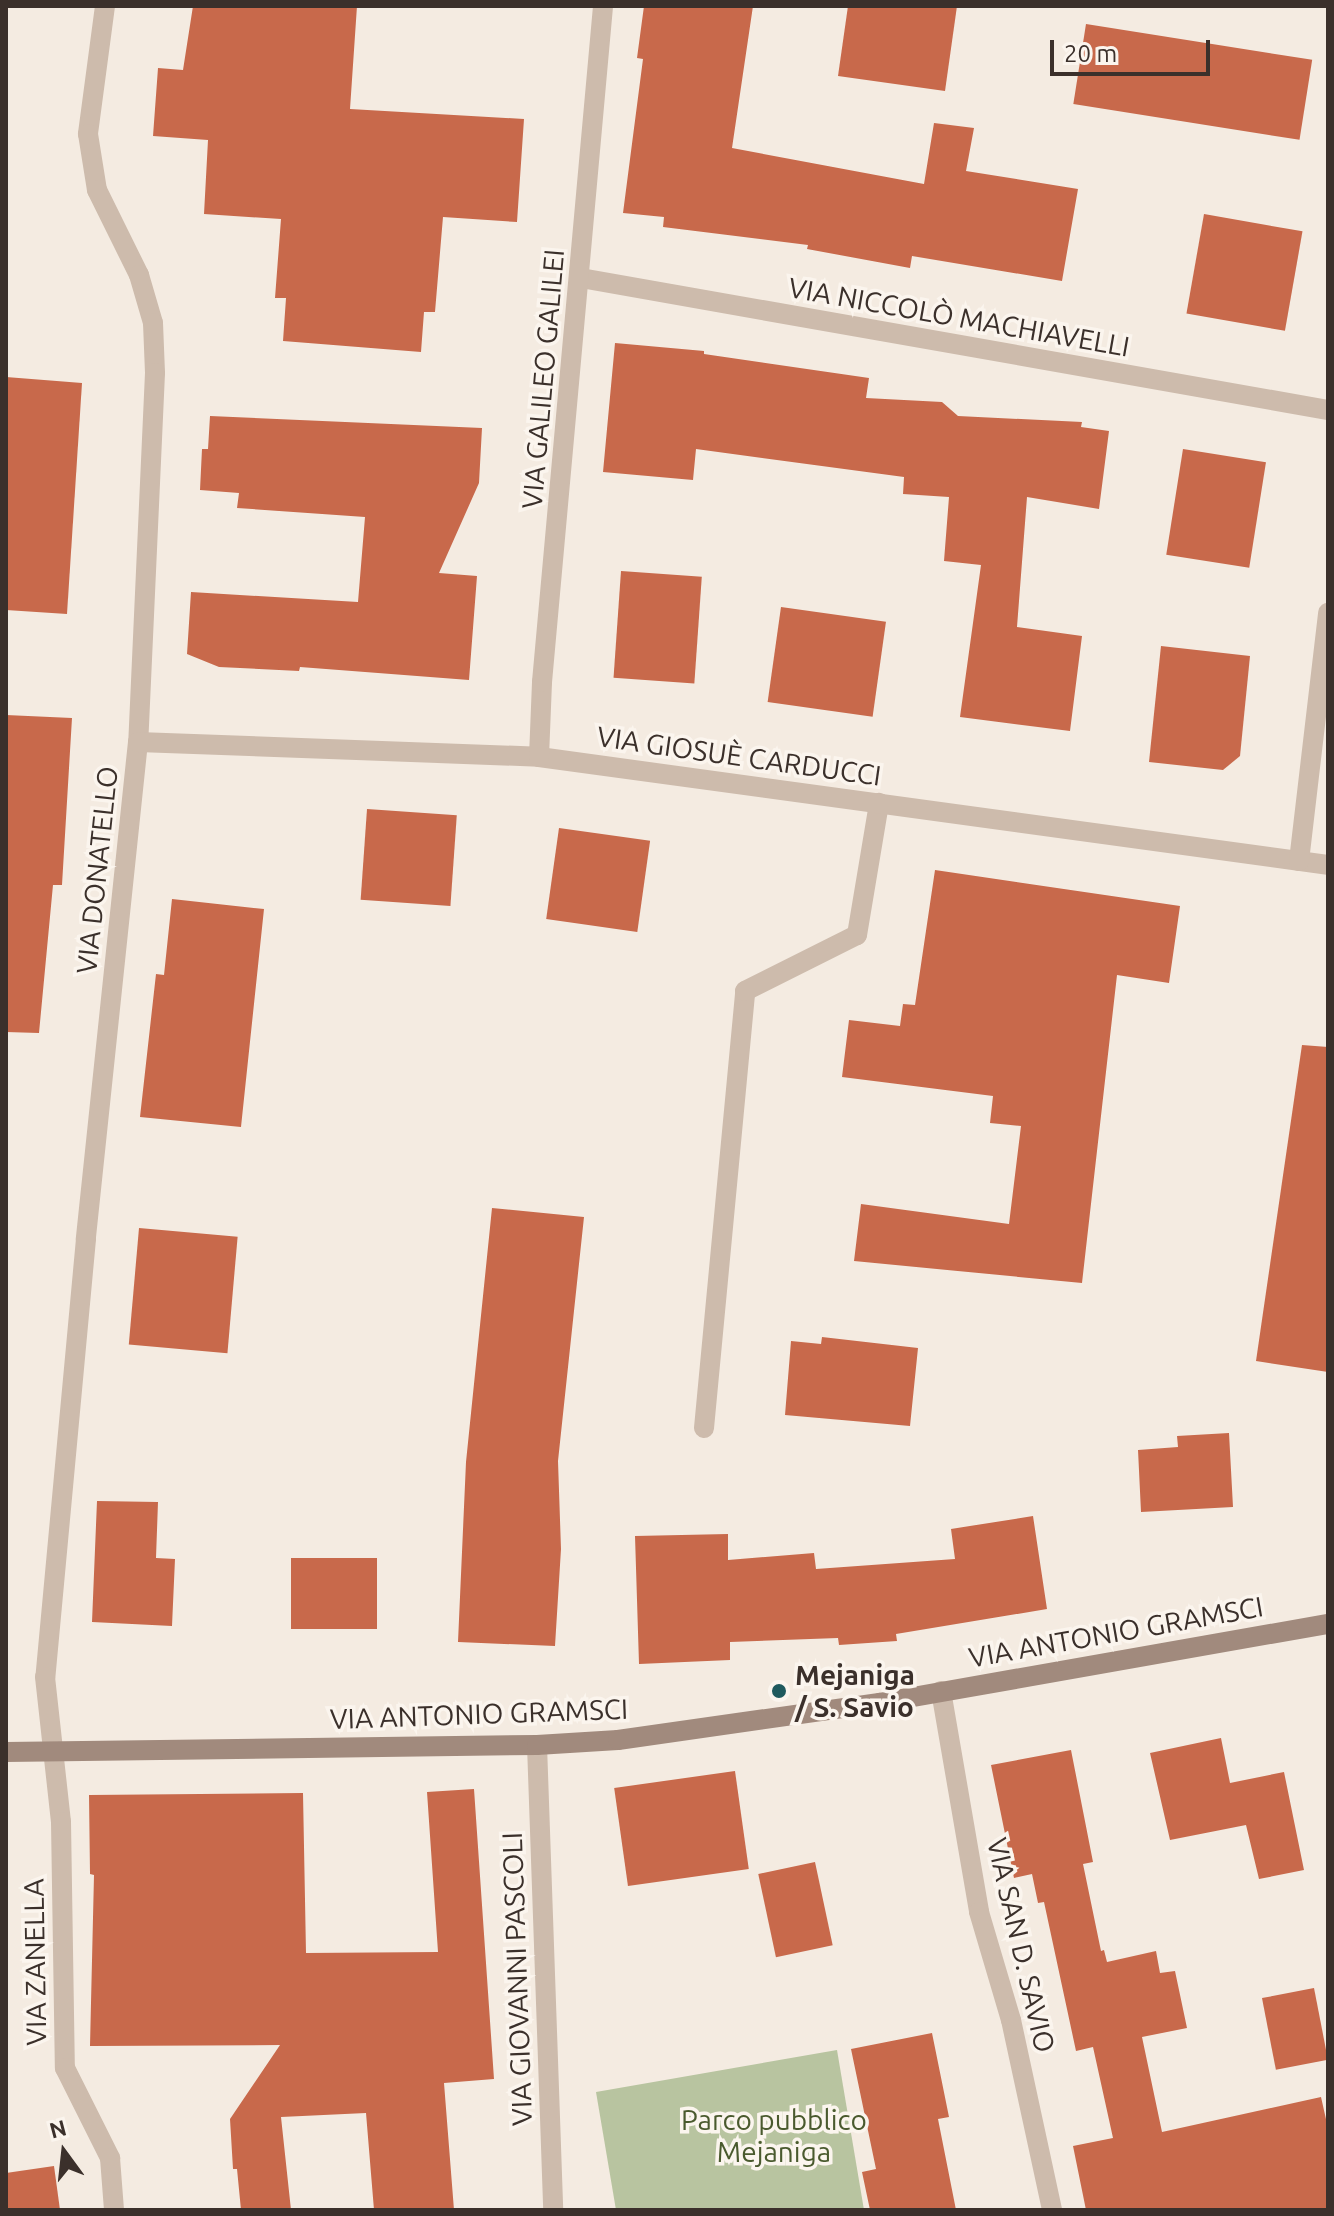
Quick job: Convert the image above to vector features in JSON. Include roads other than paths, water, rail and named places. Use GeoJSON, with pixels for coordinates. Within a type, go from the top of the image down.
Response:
{"type":"FeatureCollection","features":[{"type":"Feature","properties":{"kind":"main road","name":"VIA ANTONIO GRAMSCI"},"geometry":{"type":"LineString","coordinates":[[6,1752],[537,1745],[618,1740],[941,1691],[1328,1624]]}},
{"type":"Feature","properties":{"kind":"street","name":"VIA DONATELLO"},"geometry":{"type":"LineString","coordinates":[[52,1751],[45,1677],[86,1239],[138,742],[155,373],[153,323],[139,275],[97,190],[88,134],[105,6]]}},
{"type":"Feature","properties":{"kind":"street","name":"VIA GALILEO GALILEI"},"geometry":{"type":"LineString","coordinates":[[539,757],[542,682],[581,278],[603,6]]}},
{"type":"Feature","properties":{"kind":"street","name":"VIA NICCOLÒ MACHIAVELLI"},"geometry":{"type":"LineString","coordinates":[[581,278],[1328,410]]}},
{"type":"Feature","properties":{"kind":"street"},"geometry":{"type":"LineString","coordinates":[[1299,861],[1328,613]]}},
{"type":"Feature","properties":{"kind":"street","name":"VIA GIOSUÈ CARDUCCI"},"geometry":{"type":"LineString","coordinates":[[138,742],[539,757],[1328,865]]}},
{"type":"Feature","properties":{"kind":"street"},"geometry":{"type":"LineString","coordinates":[[704,1428],[745,991],[857,935],[879,803]]}},
{"type":"Feature","properties":{"kind":"street","name":"VIA SAN D. SAVIO"},"geometry":{"type":"LineString","coordinates":[[941,1691],[979,1912],[1011,2020],[1052,2210]]}},
{"type":"Feature","properties":{"kind":"street","name":"VIA GIOVANNI PASCOLI"},"geometry":{"type":"LineString","coordinates":[[537,1745],[553,2210]]}},
{"type":"Feature","properties":{"kind":"street","name":"VIA ZANELLA"},"geometry":{"type":"LineString","coordinates":[[52,1751],[61,1822],[65,2068],[110,2158],[114,2210]]}},
{"type":"Feature","properties":{"kind":"place","name":"Mejaniga / S. Savio"},"geometry":{"type":"Point","coordinates":[779,1691]}},
{"type":"Feature","properties":{"kind":"park label","name":"Parco pubblico Mejaniga"},"geometry":{"type":"Point","coordinates":[774,2136]}}]}
